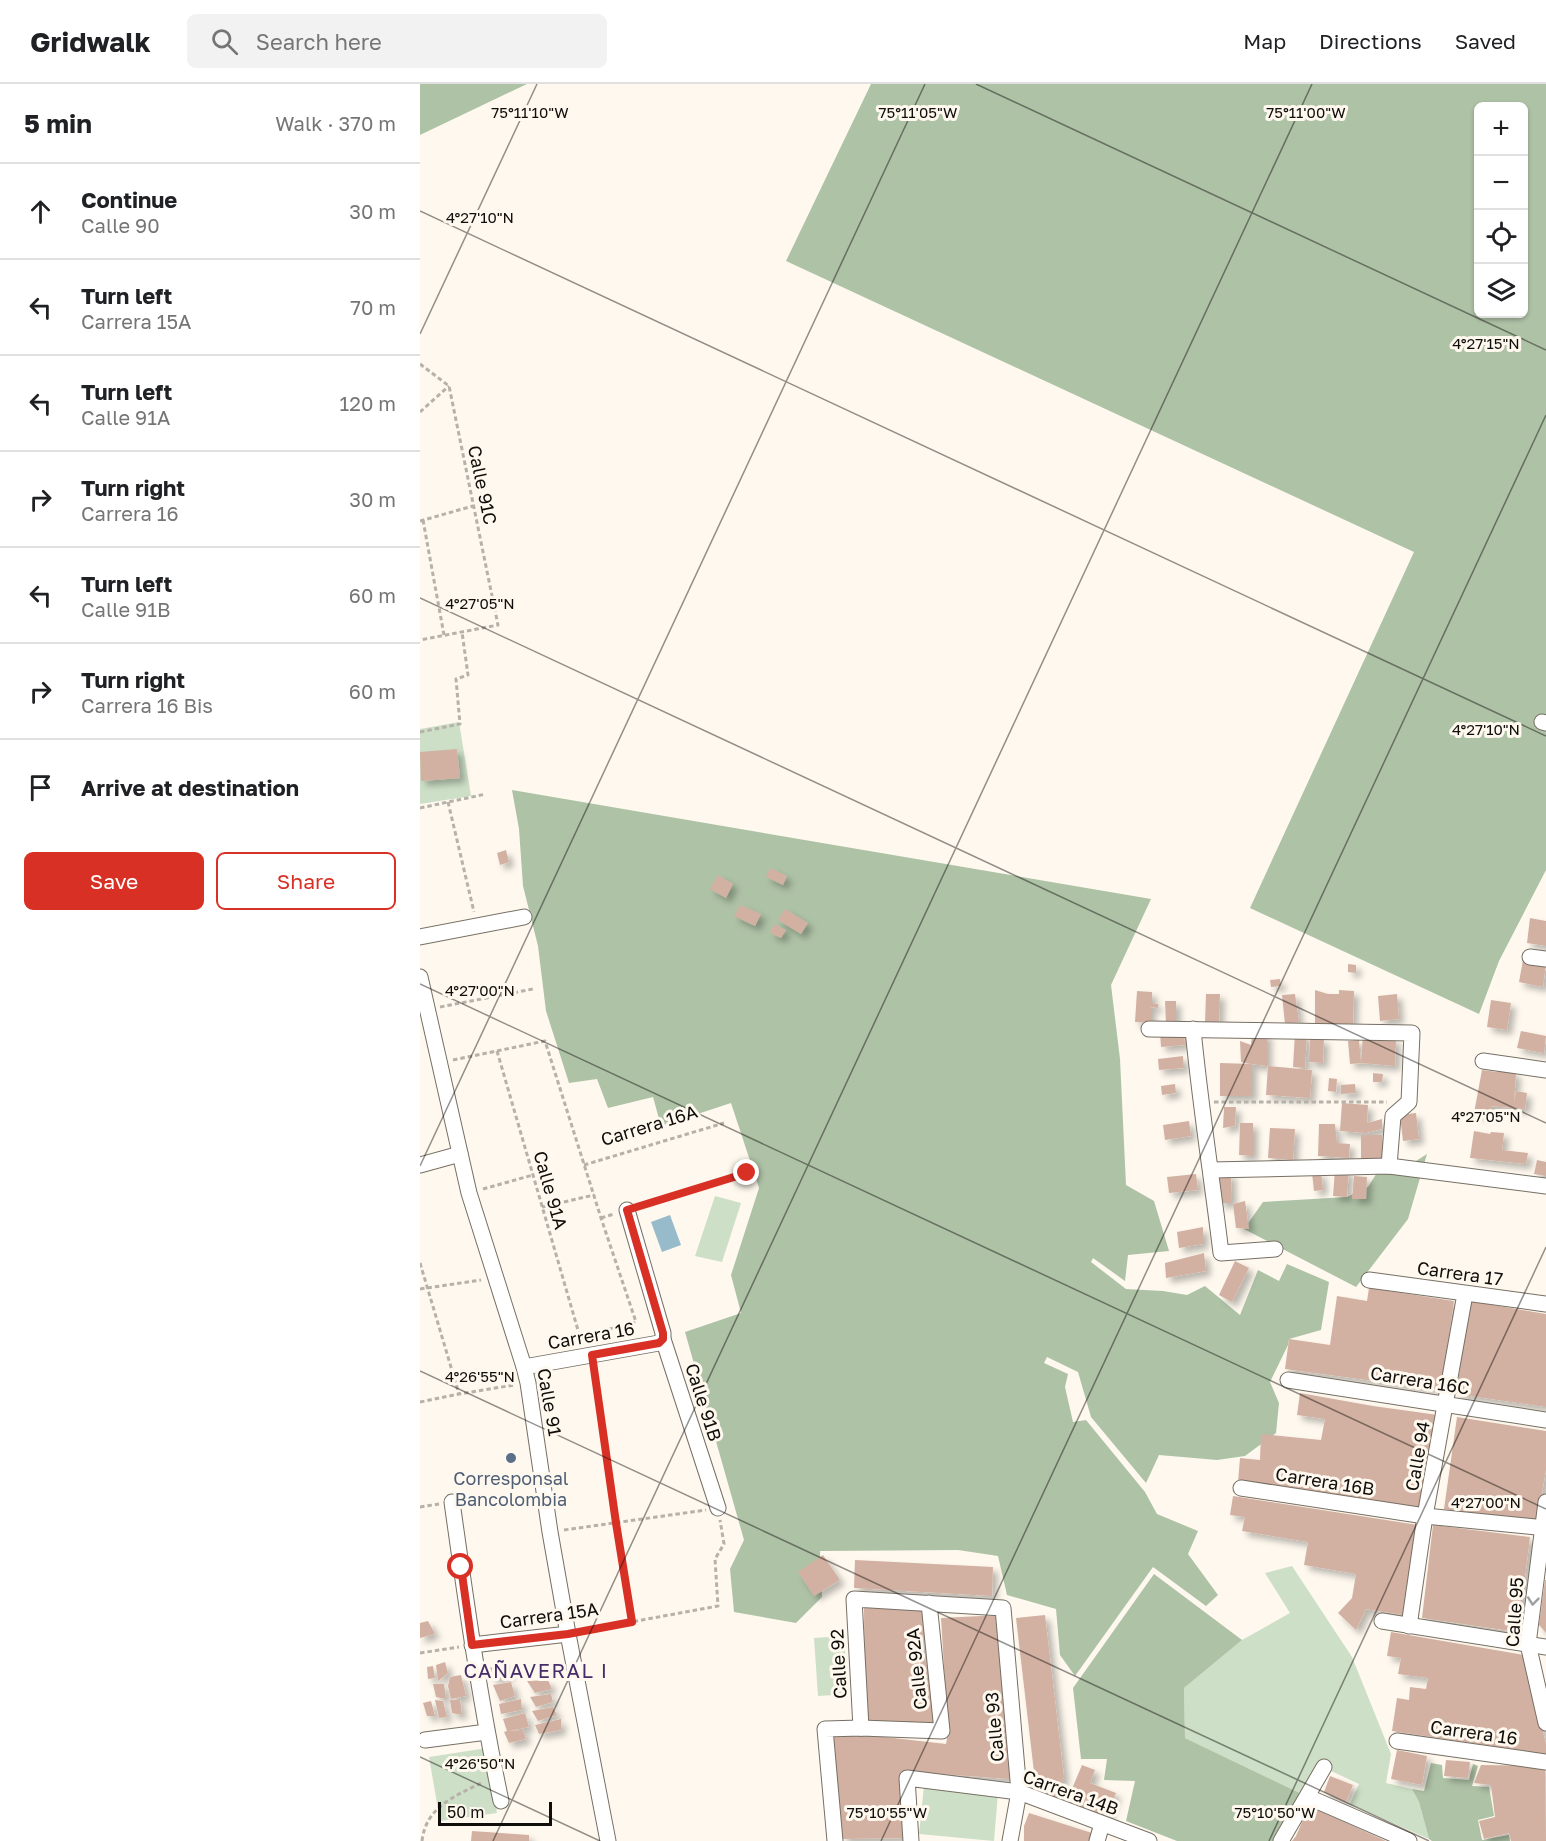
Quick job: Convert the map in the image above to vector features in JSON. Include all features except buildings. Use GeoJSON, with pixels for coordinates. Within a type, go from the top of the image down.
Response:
{"type":"FeatureCollection","features":[{"type":"Feature","properties":{"kind":"street"},"geometry":{"type":"LineString","coordinates":[[420,937],[524,917]]}},
{"type":"Feature","properties":{"kind":"street"},"geometry":{"type":"LineString","coordinates":[[1530,957],[1546,959]]}},
{"type":"Feature","properties":{"kind":"street","name":"Calle 91"},"geometry":{"type":"LineString","coordinates":[[420,977],[469,1193],[528,1383],[550,1532],[608,1841]]}},
{"type":"Feature","properties":{"kind":"street"},"geometry":{"type":"LineString","coordinates":[[1149,1029],[1412,1033],[1409,1102],[1393,1116],[1389,1166]]}},
{"type":"Feature","properties":{"kind":"street"},"geometry":{"type":"LineString","coordinates":[[1193,1029],[1200,1102],[1221,1253],[1275,1249]]}},
{"type":"Feature","properties":{"kind":"street"},"geometry":{"type":"LineString","coordinates":[[1482,1061],[1546,1070]]}},
{"type":"Feature","properties":{"kind":"street"},"geometry":{"type":"LineString","coordinates":[[420,1165],[460,1154]]}},
{"type":"Feature","properties":{"kind":"street"},"geometry":{"type":"LineString","coordinates":[[1211,1170],[1389,1166],[1546,1186]]}},
{"type":"Feature","properties":{"kind":"street","name":"Calle 91B"},"geometry":{"type":"LineString","coordinates":[[627,1210],[663,1339],[718,1508]]}},
{"type":"Feature","properties":{"kind":"street","name":"Carrera 17"},"geometry":{"type":"LineString","coordinates":[[1369,1280],[1546,1304]]}},
{"type":"Feature","properties":{"kind":"street","name":"Calle 94"},"geometry":{"type":"LineString","coordinates":[[1409,1626],[1425,1516],[1465,1294]]}},
{"type":"Feature","properties":{"kind":"street","name":"Carrera 16"},"geometry":{"type":"LineString","coordinates":[[524,1367],[659,1343],[663,1339]]}},
{"type":"Feature","properties":{"kind":"street","name":"Carrera 16C"},"geometry":{"type":"LineString","coordinates":[[1288,1380],[1546,1420]]}},
{"type":"Feature","properties":{"kind":"street","name":"Carrera 16B"},"geometry":{"type":"LineString","coordinates":[[1241,1488],[1425,1516],[1544,1527]]}},
{"type":"Feature","properties":{"kind":"street"},"geometry":{"type":"LineString","coordinates":[[452,1502],[472,1645],[501,1801]]}},
{"type":"Feature","properties":{"kind":"street","name":"Calle 95"},"geometry":{"type":"LineString","coordinates":[[1546,1502],[1528,1644],[1546,1723]]}},
{"type":"Feature","properties":{"kind":"street","name":"Calle 92"},"geometry":{"type":"LineString","coordinates":[[861,1728],[854,1599],[929,1603]]}},
{"type":"Feature","properties":{"kind":"street","name":"Calle 93"},"geometry":{"type":"LineString","coordinates":[[929,1603],[1004,1608],[1019,1792],[1010,1841]]}},
{"type":"Feature","properties":{"kind":"street","name":"Calle 92A"},"geometry":{"type":"LineString","coordinates":[[861,1728],[942,1731],[929,1603]]}},
{"type":"Feature","properties":{"kind":"street"},"geometry":{"type":"LineString","coordinates":[[1382,1621],[1546,1647]]}},
{"type":"Feature","properties":{"kind":"street","name":"Carrera 15A"},"geometry":{"type":"LineString","coordinates":[[472,1645],[568,1634]]}},
{"type":"Feature","properties":{"kind":"street"},"geometry":{"type":"LineString","coordinates":[[844,1841],[835,1841],[825,1729],[861,1728]]}},
{"type":"Feature","properties":{"kind":"street"},"geometry":{"type":"LineString","coordinates":[[425,1740],[487,1732]]}},
{"type":"Feature","properties":{"kind":"street","name":"Carrera 16"},"geometry":{"type":"LineString","coordinates":[[1397,1741],[1546,1762]]}},
{"type":"Feature","properties":{"kind":"street"},"geometry":{"type":"LineString","coordinates":[[1281,1841],[1324,1767]]}},
{"type":"Feature","properties":{"kind":"street","name":"Carrera 14B"},"geometry":{"type":"LineString","coordinates":[[911,1841],[907,1778],[1019,1792],[1149,1841]]}},
{"type":"Feature","properties":{"kind":"street"},"geometry":{"type":"LineString","coordinates":[[1308,1797],[1409,1841]]}},
{"type":"Feature","properties":{"kind":"street"},"geometry":{"type":"LineString","coordinates":[[1097,1841],[1102,1824]]}},
{"type":"Feature","properties":{"kind":"path"},"geometry":{"type":"LineString","coordinates":[[420,364],[449,386],[420,412]]}},
{"type":"Feature","properties":{"kind":"path","name":"Calle 91C"},"geometry":{"type":"LineString","coordinates":[[449,386],[498,625],[462,632]]}},
{"type":"Feature","properties":{"kind":"path"},"geometry":{"type":"LineString","coordinates":[[444,635],[422,520],[474,506]]}},
{"type":"Feature","properties":{"kind":"path"},"geometry":{"type":"LineString","coordinates":[[420,640],[462,632],[468,675],[456,679],[460,724],[420,732]]}},
{"type":"Feature","properties":{"kind":"path"},"geometry":{"type":"LineString","coordinates":[[420,808],[486,794]]}},
{"type":"Feature","properties":{"kind":"path"},"geometry":{"type":"LineString","coordinates":[[448,802],[478,927]]}},
{"type":"Feature","properties":{"kind":"path"},"geometry":{"type":"LineString","coordinates":[[427,1009],[533,989]]}},
{"type":"Feature","properties":{"kind":"path"},"geometry":{"type":"LineString","coordinates":[[439,1063],[545,1041],[601,1218],[747,1173]]}},
{"type":"Feature","properties":{"kind":"path","name":"Calle 91A"},"geometry":{"type":"LineString","coordinates":[[497,1051],[580,1337],[636,1322],[601,1218]]}},
{"type":"Feature","properties":{"kind":"path"},"geometry":{"type":"LineString","coordinates":[[1200,1102],[1409,1102]]}},
{"type":"Feature","properties":{"kind":"path","name":"Carrera 16A"},"geometry":{"type":"LineString","coordinates":[[584,1165],[724,1123]]}},
{"type":"Feature","properties":{"kind":"path"},"geometry":{"type":"LineString","coordinates":[[469,1193],[533,1175]]}},
{"type":"Feature","properties":{"kind":"path"},"geometry":{"type":"LineString","coordinates":[[542,1207],[594,1195]]}},
{"type":"Feature","properties":{"kind":"path"},"geometry":{"type":"LineString","coordinates":[[420,1263],[459,1394]]}},
{"type":"Feature","properties":{"kind":"path"},"geometry":{"type":"LineString","coordinates":[[420,1289],[496,1278]]}},
{"type":"Feature","properties":{"kind":"path"},"geometry":{"type":"LineString","coordinates":[[592,1355],[632,1622]]}},
{"type":"Feature","properties":{"kind":"path"},"geometry":{"type":"LineString","coordinates":[[420,1402],[528,1383]]}},
{"type":"Feature","properties":{"kind":"path"},"geometry":{"type":"LineString","coordinates":[[550,1532],[683,1515],[718,1508]]}},
{"type":"Feature","properties":{"kind":"path","name":"Carrera 15A"},"geometry":{"type":"LineString","coordinates":[[568,1634],[718,1606],[715,1559],[724,1544],[718,1508]]}},
{"type":"Feature","properties":{"kind":"path"},"geometry":{"type":"LineString","coordinates":[[420,1653],[472,1645]]}},
{"type":"Feature","properties":{"kind":"path"},"geometry":{"type":"LineString","coordinates":[[422,1841],[432,1812],[495,1775]]}},
{"type":"Feature","properties":{"kind":"green space"},"geometry":{"type":"Polygon","coordinates":[[[420,84],[527,84],[420,135],[420,84]]]}},
{"type":"Feature","properties":{"kind":"green space"},"geometry":{"type":"Polygon","coordinates":[[[871,84],[1546,84],[1546,870],[1499,961],[1479,1014],[1250,908],[1414,552],[786,261],[871,84]]]}},
{"type":"Feature","properties":{"kind":"green space"},"geometry":{"type":"Polygon","coordinates":[[[459,722],[471,796],[420,804],[420,729],[459,722]]]}},
{"type":"Feature","properties":{"kind":"green space"},"geometry":{"type":"Polygon","coordinates":[[[512,790],[1151,899],[1111,985],[1120,1059],[1126,1185],[1154,1201],[1169,1251],[1128,1255],[1125,1281],[1093,1258],[1091,1262],[1126,1289],[1187,1295],[1205,1286],[1240,1315],[1258,1270],[1279,1281],[1287,1264],[1329,1282],[1321,1330],[1289,1339],[1270,1382],[1279,1403],[1276,1433],[1245,1456],[1217,1460],[1159,1455],[1146,1483],[1091,1417],[1078,1372],[1047,1357],[1044,1363],[1068,1374],[1065,1387],[1073,1422],[1086,1420],[1145,1492],[1157,1514],[1198,1531],[1188,1554],[1218,1595],[1206,1606],[1153,1567],[1075,1676],[1060,1655],[1056,1609],[1007,1595],[998,1556],[958,1550],[820,1551],[822,1597],[796,1623],[734,1612],[730,1569],[744,1540],[685,1332],[741,1313],[731,1275],[759,1188],[731,1103],[661,1126],[653,1097],[608,1108],[597,1079],[569,1083],[546,1011],[538,946],[523,886],[519,829],[512,790]]]}},
{"type":"Feature","properties":{"kind":"green space"},"geometry":{"type":"Polygon","coordinates":[[[1427,1154],[1408,1219],[1356,1287],[1244,1229],[1263,1202],[1347,1197],[1368,1187],[1378,1171],[1402,1170],[1427,1154]]]}},
{"type":"Feature","properties":{"kind":"green space"},"geometry":{"type":"Polygon","coordinates":[[[715,1196],[741,1203],[722,1262],[695,1256],[715,1196]]]}},
{"type":"Feature","properties":{"kind":"green space"},"geometry":{"type":"Polygon","coordinates":[[[1292,1566],[1352,1657],[1391,1754],[1386,1783],[1412,1789],[1419,1802],[1429,1839],[1350,1804],[1359,1784],[1329,1770],[1331,1763],[1323,1760],[1304,1795],[1185,1738],[1184,1688],[1242,1640],[1290,1613],[1265,1573],[1292,1566]]]}},
{"type":"Feature","properties":{"kind":"green space"},"geometry":{"type":"Polygon","coordinates":[[[1154,1574],[1242,1640],[1184,1688],[1185,1738],[1304,1795],[1275,1841],[1177,1841],[1126,1821],[1135,1781],[1104,1780],[1107,1759],[1081,1759],[1073,1688],[1154,1574]]]}},
{"type":"Feature","properties":{"kind":"green space"},"geometry":{"type":"Polygon","coordinates":[[[844,1636],[848,1694],[818,1696],[814,1638],[844,1636]]]}},
{"type":"Feature","properties":{"kind":"green space"},"geometry":{"type":"Polygon","coordinates":[[[487,1748],[497,1813],[440,1821],[429,1757],[487,1748]]]}},
{"type":"Feature","properties":{"kind":"green space"},"geometry":{"type":"Polygon","coordinates":[[[1431,1763],[1442,1765],[1443,1778],[1469,1780],[1473,1764],[1478,1766],[1472,1786],[1489,1787],[1494,1816],[1478,1820],[1482,1840],[1509,1835],[1510,1841],[1432,1841],[1429,1839],[1419,1802],[1412,1789],[1424,1791],[1431,1763]]]}},
{"type":"Feature","properties":{"kind":"green space"},"geometry":{"type":"Polygon","coordinates":[[[924,1786],[998,1793],[994,1841],[919,1834],[924,1786]]]}},
{"type":"Feature","properties":{"kind":"water"},"geometry":{"type":"Polygon","coordinates":[[[670,1215],[681,1245],[662,1252],[651,1222],[670,1215]]]}},
{"type":"Feature","properties":{"kind":"place","name":"Corresponsal Bancolombia"},"geometry":{"type":"Point","coordinates":[511,1458]}},
{"type":"Feature","properties":{"kind":"district","name":"CAÑAVERAL I"},"geometry":{"type":"Point","coordinates":[536,1670]}},
{"type":"Feature","properties":{"kind":"route"},"geometry":{"type":"LineString","coordinates":[[461,1567],[472,1645],[568,1634],[632,1622],[592,1355],[659,1343],[663,1339],[627,1210],[747,1173]]}}]}
